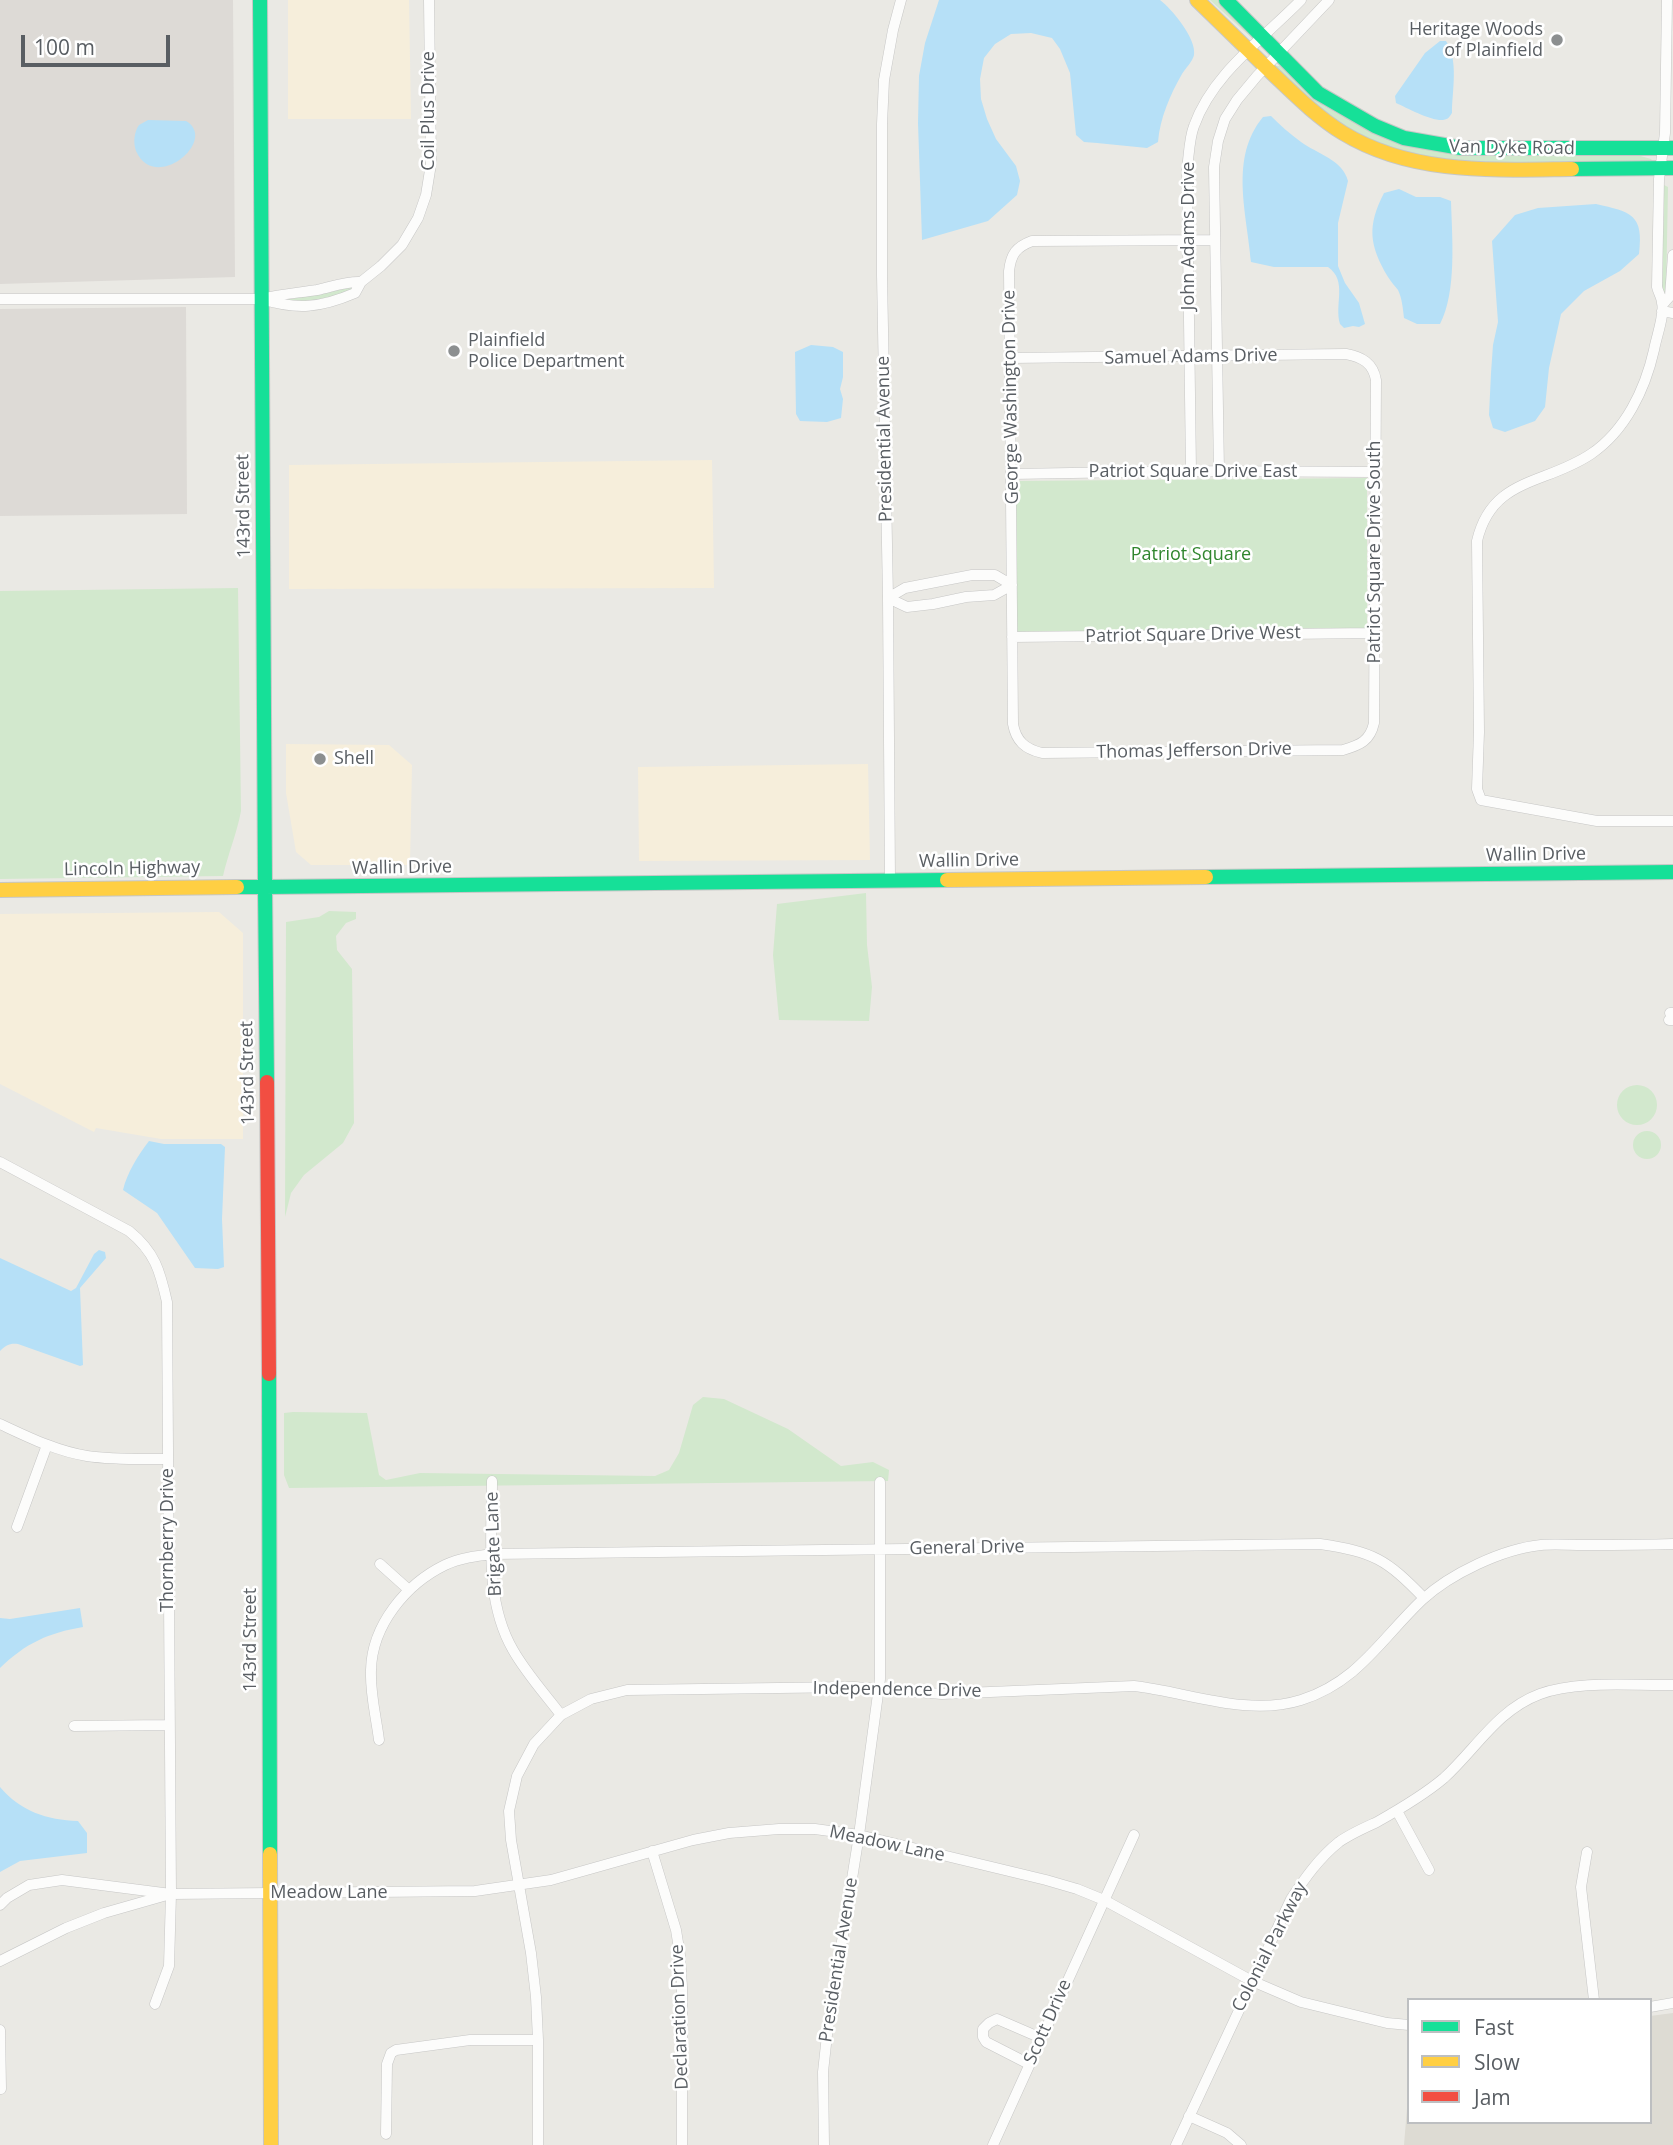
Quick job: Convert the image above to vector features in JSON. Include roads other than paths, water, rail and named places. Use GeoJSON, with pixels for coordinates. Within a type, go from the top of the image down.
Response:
{"type":"FeatureCollection","features":[{"type":"Feature","properties":{"kind":"main road","name":"143rd Street"},"geometry":{"type":"LineString","coordinates":[[260,0],[268,1135],[271,2145]]}},
{"type":"Feature","properties":{"kind":"main road","name":"Van Dyke Road"},"geometry":{"type":"LineString","coordinates":[[1197,0],[1312,112],[1344,134],[1384,152],[1414,161],[1481,170],[1666,168]]}},
{"type":"Feature","properties":{"kind":"main road","name":"Van Dyke Road"},"geometry":{"type":"LineString","coordinates":[[1226,0],[1318,93],[1375,126],[1404,138],[1461,148],[1668,148]]}},
{"type":"Feature","properties":{"kind":"main road","name":"Wallin Drive"},"geometry":{"type":"LineString","coordinates":[[265,887],[1673,872]]}},
{"type":"Feature","properties":{"kind":"main road","name":"Lincoln Highway"},"geometry":{"type":"LineString","coordinates":[[0,890],[265,887]]}},
{"type":"Feature","properties":{"kind":"street","name":"Coil Plus Drive"},"geometry":{"type":"LineString","coordinates":[[261,299],[286,307],[327,303],[355,293],[361,282],[402,245],[418,218],[426,195],[431,164],[429,0]]}},
{"type":"Feature","properties":{"kind":"street","name":"Presidential Avenue"},"geometry":{"type":"LineString","coordinates":[[890,881],[882,275],[883,124],[884,80],[901,0]]}},
{"type":"Feature","properties":{"kind":"street","name":"John Adams Drive"},"geometry":{"type":"LineString","coordinates":[[1191,471],[1187,169],[1193,129],[1207,98],[1230,67],[1301,0]]}},
{"type":"Feature","properties":{"kind":"street","name":"John Adams Drive"},"geometry":{"type":"LineString","coordinates":[[1219,471],[1214,167],[1219,141],[1225,119],[1237,100],[1329,0]]}},
{"type":"Feature","properties":{"kind":"street"},"geometry":{"type":"LineString","coordinates":[[1666,309],[1657,287],[1668,148],[1664,85],[1667,70],[1667,0]]}},
{"type":"Feature","properties":{"kind":"street"},"geometry":{"type":"LineString","coordinates":[[1667,70],[1673,83]]}},
{"type":"Feature","properties":{"kind":"street","name":"George Washington Drive"},"geometry":{"type":"LineString","coordinates":[[1023,745],[1015,734],[1013,724],[1009,271],[1014,252],[1020,246],[1032,242],[1215,240]]}},
{"type":"Feature","properties":{"kind":"street"},"geometry":{"type":"LineString","coordinates":[[1673,256],[1670,296],[1641,392],[1630,412],[1600,447],[1566,469],[1507,492],[1496,501],[1480,526],[1477,541],[1477,789],[1481,800],[1597,821],[1673,821]]}},
{"type":"Feature","properties":{"kind":"street","name":"Coil Plus Drive"},"geometry":{"type":"LineString","coordinates":[[0,299],[261,299],[349,281],[361,282]]}},
{"type":"Feature","properties":{"kind":"street","name":"Samuel Adams Drive"},"geometry":{"type":"LineString","coordinates":[[1011,358],[1346,354],[1359,357],[1368,363]]}},
{"type":"Feature","properties":{"kind":"street","name":"Patriot Square Drive South"},"geometry":{"type":"LineString","coordinates":[[1366,741],[1374,723],[1376,380],[1368,363]]}},
{"type":"Feature","properties":{"kind":"street","name":"Patriot Square Drive East"},"geometry":{"type":"LineString","coordinates":[[1012,474],[1374,472]]}},
{"type":"Feature","properties":{"kind":"street"},"geometry":{"type":"LineString","coordinates":[[888,598],[905,588],[972,575],[995,575],[1012,584]]}},
{"type":"Feature","properties":{"kind":"street"},"geometry":{"type":"LineString","coordinates":[[888,598],[906,607],[933,604],[966,597],[994,595],[1012,584]]}},
{"type":"Feature","properties":{"kind":"street","name":"Patriot Square Drive West"},"geometry":{"type":"LineString","coordinates":[[1012,636],[1374,633]]}},
{"type":"Feature","properties":{"kind":"street","name":"Thomas Jefferson Drive"},"geometry":{"type":"LineString","coordinates":[[1023,745],[1042,753],[1343,750],[1366,741]]}},
{"type":"Feature","properties":{"kind":"street","name":"Thornberry Drive"},"geometry":{"type":"LineString","coordinates":[[0,1162],[129,1231],[144,1243],[161,1278],[167,1303],[171,1894],[169,1966],[155,2004]]}},
{"type":"Feature","properties":{"kind":"street"},"geometry":{"type":"LineString","coordinates":[[0,1424],[47,1445],[86,1456],[169,1459]]}},
{"type":"Feature","properties":{"kind":"street"},"geometry":{"type":"LineString","coordinates":[[17,1527],[47,1445]]}},
{"type":"Feature","properties":{"kind":"street","name":"Brigate Lane"},"geometry":{"type":"LineString","coordinates":[[492,1481],[492,1554],[496,1602],[502,1629],[513,1652],[561,1715]]}},
{"type":"Feature","properties":{"kind":"street","name":"Presidential Avenue"},"geometry":{"type":"LineString","coordinates":[[824,2145],[823,2072],[827,2035],[879,1690],[880,1482]]}},
{"type":"Feature","properties":{"kind":"street","name":"General Drive"},"geometry":{"type":"LineString","coordinates":[[379,1740],[371,1696],[371,1667],[377,1638],[390,1612],[409,1590],[427,1575],[447,1564],[492,1554],[1320,1544],[1355,1549],[1381,1559],[1424,1598]]}},
{"type":"Feature","properties":{"kind":"street","name":"Independence Drive"},"geometry":{"type":"LineString","coordinates":[[538,2145],[538,2040],[532,1964],[511,1840],[509,1811],[517,1776],[534,1744],[561,1715],[591,1699],[627,1690],[854,1687],[942,1694],[1134,1686],[1227,1703],[1264,1706],[1300,1701],[1334,1686],[1362,1665],[1424,1598],[1463,1571],[1500,1555],[1539,1545],[1673,1544]]}},
{"type":"Feature","properties":{"kind":"street"},"geometry":{"type":"LineString","coordinates":[[380,1564],[409,1590]]}},
{"type":"Feature","properties":{"kind":"street","name":"Colonial Parkway"},"geometry":{"type":"LineString","coordinates":[[1176,2145],[1291,1899],[1321,1858],[1341,1841],[1397,1811],[1444,1777],[1496,1721],[1540,1694],[1571,1687],[1673,1685]]}},
{"type":"Feature","properties":{"kind":"street"},"geometry":{"type":"LineString","coordinates":[[74,1726],[169,1725]]}},
{"type":"Feature","properties":{"kind":"street"},"geometry":{"type":"LineString","coordinates":[[1397,1811],[1429,1870]]}},
{"type":"Feature","properties":{"kind":"street","name":"Meadow Lane"},"geometry":{"type":"LineString","coordinates":[[0,1905],[29,1885],[62,1880],[171,1894],[475,1891],[551,1880],[729,1833],[816,1829],[859,1835],[1046,1880],[1104,1900],[1252,1982],[1301,2002],[1387,2023],[1407,2025]]}},
{"type":"Feature","properties":{"kind":"street","name":"Scott Drive"},"geometry":{"type":"LineString","coordinates":[[993,2145],[1134,1835]]}},
{"type":"Feature","properties":{"kind":"street","name":"Declaration Drive"},"geometry":{"type":"LineString","coordinates":[[652,1852],[676,1930],[680,1955],[682,2145]]}},
{"type":"Feature","properties":{"kind":"street"},"geometry":{"type":"LineString","coordinates":[[1587,1852],[1581,1887],[1594,1998]]}},
{"type":"Feature","properties":{"kind":"street","name":"Meadow Lane"},"geometry":{"type":"LineString","coordinates":[[0,1961],[66,1928],[104,1913],[171,1894]]}},
{"type":"Feature","properties":{"kind":"street"},"geometry":{"type":"LineString","coordinates":[[1652,2007],[1673,2003]]}},
{"type":"Feature","properties":{"kind":"street"},"geometry":{"type":"LineString","coordinates":[[1029,2064],[986,2042],[983,2029],[997,2019],[1041,2038]]}},
{"type":"Feature","properties":{"kind":"street"},"geometry":{"type":"LineString","coordinates":[[0,2030],[1,2089]]}},
{"type":"Feature","properties":{"kind":"street"},"geometry":{"type":"LineString","coordinates":[[386,2134],[387,2064],[391,2053],[449,2042],[538,2040]]}},
{"type":"Feature","properties":{"kind":"street"},"geometry":{"type":"LineString","coordinates":[[1189,2116],[1227,2133],[1241,2145]]}},
{"type":"Feature","properties":{"kind":"water"},"geometry":{"type":"Polygon","coordinates":[[[939,0],[1160,0],[1188,33],[1194,55],[1170,98],[1163,115],[1158,142],[1147,148],[1084,142],[1076,135],[1070,73],[1060,49],[1052,38],[1031,33],[1011,34],[995,44],[984,58],[980,79],[981,99],[987,119],[996,139],[1016,166],[1020,181],[1017,195],[988,221],[922,240],[919,76],[925,43],[939,0]]]}},
{"type":"Feature","properties":{"kind":"water"},"geometry":{"type":"Polygon","coordinates":[[[1440,41],[1446,41],[1454,66],[1452,113],[1443,120],[1396,103],[1395,96],[1425,53],[1440,41]]]}},
{"type":"Feature","properties":{"kind":"water"},"geometry":{"type":"Polygon","coordinates":[[[1271,116],[1301,142],[1335,162],[1348,181],[1338,223],[1338,266],[1345,283],[1359,303],[1365,324],[1359,327],[1344,328],[1340,324],[1339,286],[1334,273],[1328,267],[1274,267],[1251,262],[1244,205],[1243,168],[1253,133],[1263,117],[1271,116]]]}},
{"type":"Feature","properties":{"kind":"water"},"geometry":{"type":"Polygon","coordinates":[[[148,120],[186,121],[194,130],[195,140],[190,150],[169,165],[156,167],[145,163],[136,151],[134,138],[139,125],[148,120]]]}},
{"type":"Feature","properties":{"kind":"water"},"geometry":{"type":"Polygon","coordinates":[[[1399,189],[1416,197],[1440,197],[1451,201],[1451,281],[1440,324],[1417,324],[1404,318],[1398,290],[1377,255],[1372,235],[1375,216],[1384,193],[1399,189]]]}},
{"type":"Feature","properties":{"kind":"water"},"geometry":{"type":"Polygon","coordinates":[[[1596,204],[1632,217],[1639,230],[1639,254],[1620,271],[1584,291],[1561,314],[1549,368],[1545,407],[1535,421],[1505,432],[1493,428],[1489,415],[1493,345],[1498,322],[1492,241],[1515,215],[1538,208],[1596,204]]]}},
{"type":"Feature","properties":{"kind":"water"},"geometry":{"type":"Polygon","coordinates":[[[811,345],[833,347],[843,352],[841,418],[827,422],[800,421],[796,414],[795,352],[811,345]]]}},
{"type":"Feature","properties":{"kind":"water"},"geometry":{"type":"Polygon","coordinates":[[[149,1141],[164,1144],[221,1144],[225,1147],[222,1219],[224,1267],[195,1268],[157,1213],[123,1190],[133,1164],[149,1141]]]}},
{"type":"Feature","properties":{"kind":"water"},"geometry":{"type":"Polygon","coordinates":[[[99,1250],[105,1252],[106,1258],[80,1288],[83,1365],[18,1344],[8,1345],[0,1351],[0,1258],[71,1291],[76,1288],[94,1254],[99,1250]]]}},
{"type":"Feature","properties":{"kind":"water"},"geometry":{"type":"Polygon","coordinates":[[[80,1608],[83,1627],[38,1640],[0,1668],[0,1618],[10,1619],[80,1608]]]}},
{"type":"Feature","properties":{"kind":"water"},"geometry":{"type":"Polygon","coordinates":[[[0,1787],[16,1802],[35,1813],[78,1821],[87,1833],[87,1853],[20,1861],[0,1872],[0,1787]]]}},
{"type":"Feature","properties":{"kind":"place","name":"Heritage Woods of Plainfield"},"geometry":{"type":"Point","coordinates":[1557,40]}},
{"type":"Feature","properties":{"kind":"place","name":"Plainfield Police Department"},"geometry":{"type":"Point","coordinates":[454,351]}},
{"type":"Feature","properties":{"kind":"place","name":"Shell"},"geometry":{"type":"Point","coordinates":[320,759]}},
{"type":"Feature","properties":{"kind":"park label","name":"Patriot Square"},"geometry":{"type":"Point","coordinates":[1191,555]}}]}
